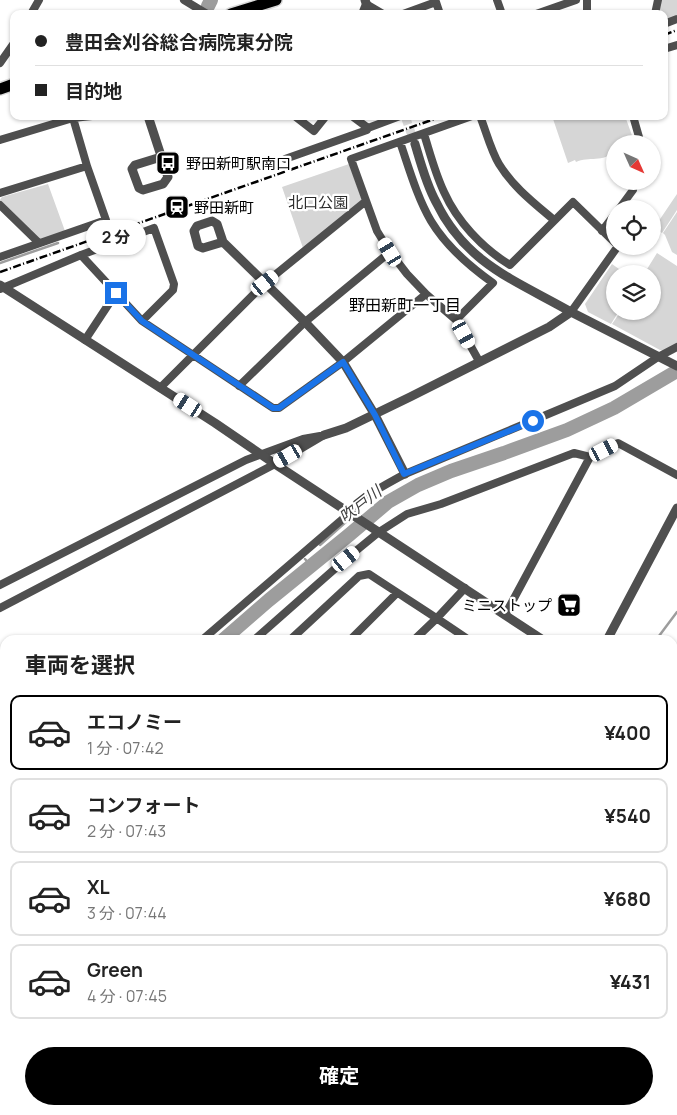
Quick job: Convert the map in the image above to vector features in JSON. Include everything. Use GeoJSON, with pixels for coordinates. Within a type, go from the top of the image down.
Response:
{"type":"FeatureCollection","features":[{"type":"Feature","properties":{"kind":"main road"},"geometry":{"type":"LineString","coordinates":[[244,10],[276,0]]}},
{"type":"Feature","properties":{"kind":"street"},"geometry":{"type":"LineString","coordinates":[[184,0],[200,10]]}},
{"type":"Feature","properties":{"kind":"street"},"geometry":{"type":"LineString","coordinates":[[547,10],[576,0]]}},
{"type":"Feature","properties":{"kind":"street"},"geometry":{"type":"LineString","coordinates":[[366,2],[377,10]]}},
{"type":"Feature","properties":{"kind":"street"},"geometry":{"type":"LineString","coordinates":[[413,10],[436,2],[439,10]]}},
{"type":"Feature","properties":{"kind":"street"},"geometry":{"type":"LineString","coordinates":[[0,63],[10,49]]}},
{"type":"Feature","properties":{"kind":"street"},"geometry":{"type":"LineString","coordinates":[[0,140],[66,120]]}},
{"type":"Feature","properties":{"kind":"street"},"geometry":{"type":"LineString","coordinates":[[0,257],[106,220],[74,120]]}},
{"type":"Feature","properties":{"kind":"street"},"geometry":{"type":"LineString","coordinates":[[149,120],[161,157]]}},
{"type":"Feature","properties":{"kind":"street"},"geometry":{"type":"LineString","coordinates":[[300,120],[314,131],[323,120]]}},
{"type":"Feature","properties":{"kind":"street"},"geometry":{"type":"LineString","coordinates":[[357,120],[368,128]]}},
{"type":"Feature","properties":{"kind":"street"},"geometry":{"type":"LineString","coordinates":[[285,159],[367,130],[388,120]]}},
{"type":"Feature","properties":{"kind":"street"},"geometry":{"type":"LineString","coordinates":[[461,120],[351,159],[377,231],[390,252],[426,294],[456,320],[479,362]]}},
{"type":"Feature","properties":{"kind":"street"},"geometry":{"type":"LineString","coordinates":[[482,120],[498,162],[511,182],[554,220]]}},
{"type":"Feature","properties":{"kind":"street"},"geometry":{"type":"LineString","coordinates":[[634,120],[638,135]]}},
{"type":"Feature","properties":{"kind":"street"},"geometry":{"type":"LineString","coordinates":[[424,134],[444,192],[455,211],[481,243],[498,258],[510,265],[573,202],[606,235]]}},
{"type":"Feature","properties":{"kind":"street"},"geometry":{"type":"LineString","coordinates":[[400,142],[419,195],[431,221],[462,259],[493,284],[456,320]]}},
{"type":"Feature","properties":{"kind":"street"},"geometry":{"type":"LineString","coordinates":[[415,144],[430,190],[442,214],[462,242],[486,264],[571,312],[677,366]]}},
{"type":"Feature","properties":{"kind":"street"},"geometry":{"type":"LineString","coordinates":[[0,193],[87,166]]}},
{"type":"Feature","properties":{"kind":"street"},"geometry":{"type":"LineString","coordinates":[[626,200],[634,190]]}},
{"type":"Feature","properties":{"kind":"street"},"geometry":{"type":"LineString","coordinates":[[160,388],[265,283],[366,201]]}},
{"type":"Feature","properties":{"kind":"street"},"geometry":{"type":"LineString","coordinates":[[0,205],[39,243]]}},
{"type":"Feature","properties":{"kind":"street"},"geometry":{"type":"LineString","coordinates":[[602,231],[606,226]]}},
{"type":"Feature","properties":{"kind":"street"},"geometry":{"type":"LineString","coordinates":[[1,287],[154,228],[174,284],[172,290],[142,321]]}},
{"type":"Feature","properties":{"kind":"street"},"geometry":{"type":"LineString","coordinates":[[223,242],[343,362],[375,415],[404,474]]}},
{"type":"Feature","properties":{"kind":"street"},"geometry":{"type":"LineString","coordinates":[[239,386],[305,322],[390,252]]}},
{"type":"Feature","properties":{"kind":"street"},"geometry":{"type":"LineString","coordinates":[[81,255],[142,321],[273,408],[278,408],[343,362],[426,294]]}},
{"type":"Feature","properties":{"kind":"street"},"geometry":{"type":"LineString","coordinates":[[0,585],[246,460],[303,438],[324,435],[346,428],[549,327],[571,312],[612,255]]}},
{"type":"Feature","properties":{"kind":"street"},"geometry":{"type":"LineString","coordinates":[[1,287],[261,453],[536,635]]}},
{"type":"Feature","properties":{"kind":"street"},"geometry":{"type":"LineString","coordinates":[[86,340],[116,293]]}},
{"type":"Feature","properties":{"kind":"street"},"geometry":{"type":"LineString","coordinates":[[208,635],[372,492],[404,474],[615,386],[677,347]]}},
{"type":"Feature","properties":{"kind":"street"},"geometry":{"type":"LineString","coordinates":[[0,608],[275,464],[324,435]]}},
{"type":"Feature","properties":{"kind":"street"},"geometry":{"type":"LineString","coordinates":[[505,614],[590,457],[618,443],[677,475]]}},
{"type":"Feature","properties":{"kind":"street"},"geometry":{"type":"LineString","coordinates":[[260,635],[346,559],[379,532],[407,514],[441,504],[574,453],[590,457]]}},
{"type":"Feature","properties":{"kind":"street"},"geometry":{"type":"LineString","coordinates":[[610,635],[677,508]]}},
{"type":"Feature","properties":{"kind":"street"},"geometry":{"type":"LineString","coordinates":[[295,635],[359,576],[369,574],[462,635]]}},
{"type":"Feature","properties":{"kind":"street"},"geometry":{"type":"LineString","coordinates":[[419,635],[465,588]]}},
{"type":"Feature","properties":{"kind":"street"},"geometry":{"type":"LineString","coordinates":[[355,635],[397,593]]}},
{"type":"Feature","properties":{"kind":"green space"},"geometry":{"type":"Polygon","coordinates":[[[660,0],[677,0],[677,16],[668,19],[668,10],[659,10],[660,0]]]}},
{"type":"Feature","properties":{"kind":"green space"},"geometry":{"type":"Polygon","coordinates":[[[553,120],[626,120],[632,135],[606,135],[606,157],[576,162],[575,160],[568,163],[553,120]]]}},
{"type":"Feature","properties":{"kind":"green space","name":"北口公園"},"geometry":{"type":"Polygon","coordinates":[[[349,164],[362,200],[303,248],[282,187],[349,164]]]}},
{"type":"Feature","properties":{"kind":"green space"},"geometry":{"type":"Polygon","coordinates":[[[48,184],[65,231],[39,240],[0,200],[2,197],[48,184]]]}},
{"type":"Feature","properties":{"kind":"green space"},"geometry":{"type":"Polygon","coordinates":[[[677,194],[677,210],[662,233],[661,218],[677,194]]]}},
{"type":"Feature","properties":{"kind":"green space"},"geometry":{"type":"Polygon","coordinates":[[[677,212],[677,255],[672,252],[663,233],[677,212]]]}},
{"type":"Feature","properties":{"kind":"green space"},"geometry":{"type":"Polygon","coordinates":[[[656,255],[660,255],[677,266],[677,344],[664,351],[612,324],[615,320],[661,320],[661,265],[650,265],[656,255]]]}},
{"type":"Feature","properties":{"kind":"green space"},"geometry":{"type":"Polygon","coordinates":[[[606,273],[606,320],[613,320],[611,324],[588,312],[585,304],[606,273]]]}},
{"type":"Feature","properties":{"kind":"waterway"},"geometry":{"type":"LineString","coordinates":[[208,6],[211,0]]}},
{"type":"Feature","properties":{"kind":"waterway"},"geometry":{"type":"LineString","coordinates":[[0,263],[58,243]]}},
{"type":"Feature","properties":{"kind":"waterway","name":"吹戸川"},"geometry":{"type":"LineString","coordinates":[[229,635],[388,502],[418,485],[451,471],[567,430],[614,408],[677,371]]}},
{"type":"Feature","properties":{"kind":"waterway"},"geometry":{"type":"LineString","coordinates":[[320,545],[347,521]]}},
{"type":"Feature","properties":{"kind":"waterway"},"geometry":{"type":"LineString","coordinates":[[305,559],[311,566]]}},
{"type":"Feature","properties":{"kind":"waterway"},"geometry":{"type":"LineString","coordinates":[[660,635],[677,612]]}},
{"type":"Feature","properties":{"kind":"tunnel"},"geometry":{"type":"LineString","coordinates":[[406,120],[415,144]]}},
{"type":"Feature","properties":{"kind":"railway"},"geometry":{"type":"LineString","coordinates":[[668,33],[677,30]]}},
{"type":"Feature","properties":{"kind":"railway"},"geometry":{"type":"LineString","coordinates":[[0,272],[432,120]]}},
{"type":"Feature","properties":{"kind":"place","name":"野田新町駅南口"},"geometry":{"type":"Point","coordinates":[168,163]}},
{"type":"Feature","properties":{"kind":"place","name":"野田新町"},"geometry":{"type":"Point","coordinates":[177,207]}},
{"type":"Feature","properties":{"kind":"place","name":"ミニストップ"},"geometry":{"type":"Point","coordinates":[569,605]}},
{"type":"Feature","properties":{"kind":"district","name":"野田新町一丁目"},"geometry":{"type":"Point","coordinates":[405,305]}},
{"type":"Feature","properties":{"kind":"route"},"geometry":{"type":"LineString","coordinates":[[116,293],[142,321],[273,408],[279,408],[343,362],[375,415],[404,474],[533,421]]}}]}
